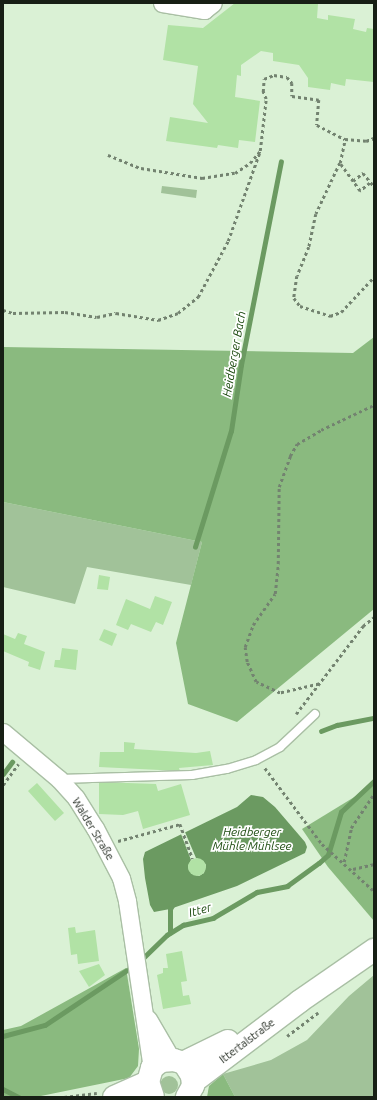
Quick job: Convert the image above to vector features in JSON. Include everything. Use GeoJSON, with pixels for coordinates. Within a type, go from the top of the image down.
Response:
{"type":"FeatureCollection","features":[{"type":"Feature","properties":{"kind":"main road","name":"Ittertalstraße"},"geometry":{"type":"LineString","coordinates":[[108,1094],[151,1082],[161,1062],[185,1082],[201,1056],[300,1001],[374,950]]}},
{"type":"Feature","properties":{"kind":"street"},"geometry":{"type":"LineString","coordinates":[[162,3],[204,10],[213,3]]}},
{"type":"Feature","properties":{"kind":"street","name":"Walder Straße"},"geometry":{"type":"LineString","coordinates":[[3,732],[59,778],[76,798],[105,845],[121,878],[127,901],[143,1010],[151,1082]]}},
{"type":"Feature","properties":{"kind":"street"},"geometry":{"type":"LineString","coordinates":[[143,1010],[185,1082]]}},
{"type":"Feature","properties":{"kind":"lane"},"geometry":{"type":"LineString","coordinates":[[59,778],[192,775],[227,769],[258,759],[280,747],[315,714]]}},
{"type":"Feature","properties":{"kind":"path"},"geometry":{"type":"LineString","coordinates":[[3,310],[13,313],[65,312],[97,317],[116,313],[158,320],[178,312],[198,297],[228,240],[260,151],[266,99],[263,92],[264,79],[274,75],[288,77],[292,83],[292,96],[319,100],[317,125],[345,139],[366,141],[374,138]]}},
{"type":"Feature","properties":{"kind":"path"},"geometry":{"type":"LineString","coordinates":[[345,139],[340,163],[316,214],[309,248],[297,276],[294,298],[300,306],[330,316],[341,312],[374,277]]}},
{"type":"Feature","properties":{"kind":"path"},"geometry":{"type":"LineString","coordinates":[[108,154],[141,168],[202,178],[235,172],[250,163],[260,151]]}},
{"type":"Feature","properties":{"kind":"path"},"geometry":{"type":"LineString","coordinates":[[340,163],[360,191],[370,183]]}},
{"type":"Feature","properties":{"kind":"path"},"geometry":{"type":"LineString","coordinates":[[352,181],[363,173],[374,186]]}},
{"type":"Feature","properties":{"kind":"path"},"geometry":{"type":"LineString","coordinates":[[319,684],[280,692],[256,682],[247,662],[246,647],[253,625],[274,594],[278,564],[279,487],[290,456],[297,444],[321,430],[374,405]]}},
{"type":"Feature","properties":{"kind":"path"},"geometry":{"type":"LineString","coordinates":[[295,715],[363,626],[374,617]]}},
{"type":"Feature","properties":{"kind":"path"},"geometry":{"type":"LineString","coordinates":[[3,785],[26,751]]}},
{"type":"Feature","properties":{"kind":"path"},"geometry":{"type":"LineString","coordinates":[[258,759],[322,844],[353,869],[374,891]]}},
{"type":"Feature","properties":{"kind":"path"},"geometry":{"type":"LineString","coordinates":[[344,862],[351,828],[374,794]]}},
{"type":"Feature","properties":{"kind":"path"},"geometry":{"type":"LineString","coordinates":[[105,845],[180,824],[193,859]]}},
{"type":"Feature","properties":{"kind":"path"},"geometry":{"type":"LineString","coordinates":[[353,869],[374,864]]}},
{"type":"Feature","properties":{"kind":"path"},"geometry":{"type":"LineString","coordinates":[[64,1097],[108,1094]]}},
{"type":"Feature","properties":{"kind":"shaded area"},"geometry":{"type":"Polygon","coordinates":[[[162,186],[197,190],[196,198],[161,193],[162,186]]]}},
{"type":"Feature","properties":{"kind":"shaded area"},"geometry":{"type":"Polygon","coordinates":[[[374,337],[374,609],[237,722],[188,704],[176,643],[202,542],[3,502],[3,347],[353,353],[374,337]]]}},
{"type":"Feature","properties":{"kind":"shaded area"},"geometry":{"type":"Polygon","coordinates":[[[3,502],[202,542],[191,585],[87,567],[75,604],[3,587],[3,502]]]}},
{"type":"Feature","properties":{"kind":"shaded area"},"geometry":{"type":"Polygon","coordinates":[[[374,785],[374,921],[328,867],[302,829],[374,785]]]}},
{"type":"Feature","properties":{"kind":"shaded area"},"geometry":{"type":"Polygon","coordinates":[[[126,968],[139,1049],[138,1066],[129,1078],[36,1097],[3,1097],[3,1030],[21,1026],[126,968]]]}},
{"type":"Feature","properties":{"kind":"shaded area"},"geometry":{"type":"Polygon","coordinates":[[[374,975],[374,1097],[235,1097],[223,1074],[271,1060],[307,1040],[349,996],[374,975]]]}},
{"type":"Feature","properties":{"kind":"shaded area"},"geometry":{"type":"Polygon","coordinates":[[[223,1074],[235,1097],[207,1097],[209,1086],[223,1074]]]}},
{"type":"Feature","properties":{"kind":"shaded area"},"geometry":{"type":"Polygon","coordinates":[[[169,1076],[175,1079],[178,1085],[175,1091],[169,1094],[163,1091],[160,1085],[163,1079],[169,1076]]]}},
{"type":"Feature","properties":{"kind":"water","name":"Heidberger Mühle Mühlsee"},"geometry":{"type":"Polygon","coordinates":[[[251,795],[263,797],[275,807],[305,842],[307,847],[305,853],[237,886],[170,909],[154,912],[150,905],[145,878],[143,859],[145,852],[237,807],[251,795]]]}},
{"type":"Feature","properties":{"kind":"pier"},"geometry":{"type":"Polygon","coordinates":[[[185,832],[196,858],[203,861],[206,865],[204,873],[199,876],[189,871],[188,866],[191,860],[181,834],[185,832]]]}},
{"type":"Feature","properties":{"kind":"building"},"geometry":{"type":"Polygon","coordinates":[[[235,3],[318,4],[317,18],[328,20],[328,15],[355,19],[353,29],[366,32],[367,28],[374,29],[374,82],[346,79],[345,86],[331,83],[330,90],[308,87],[308,78],[299,65],[273,61],[273,53],[261,51],[241,65],[241,76],[237,75],[235,97],[260,101],[255,142],[239,140],[238,148],[218,145],[217,148],[166,141],[170,117],[208,123],[193,104],[198,66],[163,60],[168,25],[203,28],[235,3]]]}},
{"type":"Feature","properties":{"kind":"building"},"geometry":{"type":"Polygon","coordinates":[[[99,575],[110,577],[108,590],[97,589],[99,575]]]}},
{"type":"Feature","properties":{"kind":"building"},"geometry":{"type":"Polygon","coordinates":[[[155,596],[172,602],[163,625],[156,622],[151,632],[131,624],[128,630],[116,625],[126,599],[150,609],[155,596]]]}},
{"type":"Feature","properties":{"kind":"building"},"geometry":{"type":"Polygon","coordinates":[[[104,629],[117,634],[112,646],[99,640],[104,629]]]}},
{"type":"Feature","properties":{"kind":"building"},"geometry":{"type":"Polygon","coordinates":[[[18,633],[27,636],[24,644],[45,652],[40,670],[28,666],[29,662],[3,651],[3,634],[15,639],[18,633]]]}},
{"type":"Feature","properties":{"kind":"building"},"geometry":{"type":"Polygon","coordinates":[[[62,648],[78,650],[76,670],[54,667],[55,660],[60,660],[62,648]]]}},
{"type":"Feature","properties":{"kind":"building"},"geometry":{"type":"Polygon","coordinates":[[[124,742],[135,743],[134,749],[196,753],[210,751],[213,765],[179,768],[180,771],[99,767],[100,752],[124,752],[124,742]]]}},
{"type":"Feature","properties":{"kind":"building"},"geometry":{"type":"Polygon","coordinates":[[[99,782],[156,784],[158,791],[181,784],[190,815],[143,829],[138,811],[123,815],[99,814],[99,782]]]}},
{"type":"Feature","properties":{"kind":"building"},"geometry":{"type":"Polygon","coordinates":[[[37,783],[64,813],[55,821],[28,791],[37,783]]]}},
{"type":"Feature","properties":{"kind":"building"},"geometry":{"type":"Polygon","coordinates":[[[197,858],[203,861],[206,867],[203,873],[197,876],[191,873],[188,867],[191,861],[197,858]]]}},
{"type":"Feature","properties":{"kind":"building"},"geometry":{"type":"Polygon","coordinates":[[[75,927],[76,933],[95,930],[99,961],[78,964],[77,954],[71,955],[68,928],[75,927]]]}},
{"type":"Feature","properties":{"kind":"building"},"geometry":{"type":"Polygon","coordinates":[[[182,951],[187,981],[181,982],[183,996],[189,995],[191,1004],[163,1009],[157,975],[163,973],[163,968],[168,968],[166,954],[182,951]]]}},
{"type":"Feature","properties":{"kind":"building"},"geometry":{"type":"Polygon","coordinates":[[[99,964],[105,975],[89,987],[79,971],[99,964]]]}},
{"type":"Feature","properties":{"kind":"waterway","name":"Heidberger Bach"},"geometry":{"type":"LineString","coordinates":[[195,547],[231,431],[241,365],[281,162]]}},
{"type":"Feature","properties":{"kind":"waterway"},"geometry":{"type":"LineString","coordinates":[[321,731],[337,725],[374,718]]}},
{"type":"Feature","properties":{"kind":"waterway","name":"Heidberger Bach"},"geometry":{"type":"LineString","coordinates":[[3,774],[12,762]]}},
{"type":"Feature","properties":{"kind":"waterway","name":"Itter"},"geometry":{"type":"LineString","coordinates":[[141,960],[167,935],[183,925],[213,918],[257,892],[287,886],[319,863],[328,855],[341,812],[374,781]]}},
{"type":"Feature","properties":{"kind":"waterway"},"geometry":{"type":"LineString","coordinates":[[170,933],[170,909],[173,904]]}},
{"type":"Feature","properties":{"kind":"waterway","name":"Itter"},"geometry":{"type":"LineString","coordinates":[[3,1036],[45,1025],[133,966]]}},
{"type":"Feature","properties":{"kind":"waterway"},"geometry":{"type":"LineString","coordinates":[[3,1089],[19,1097]]}}]}
